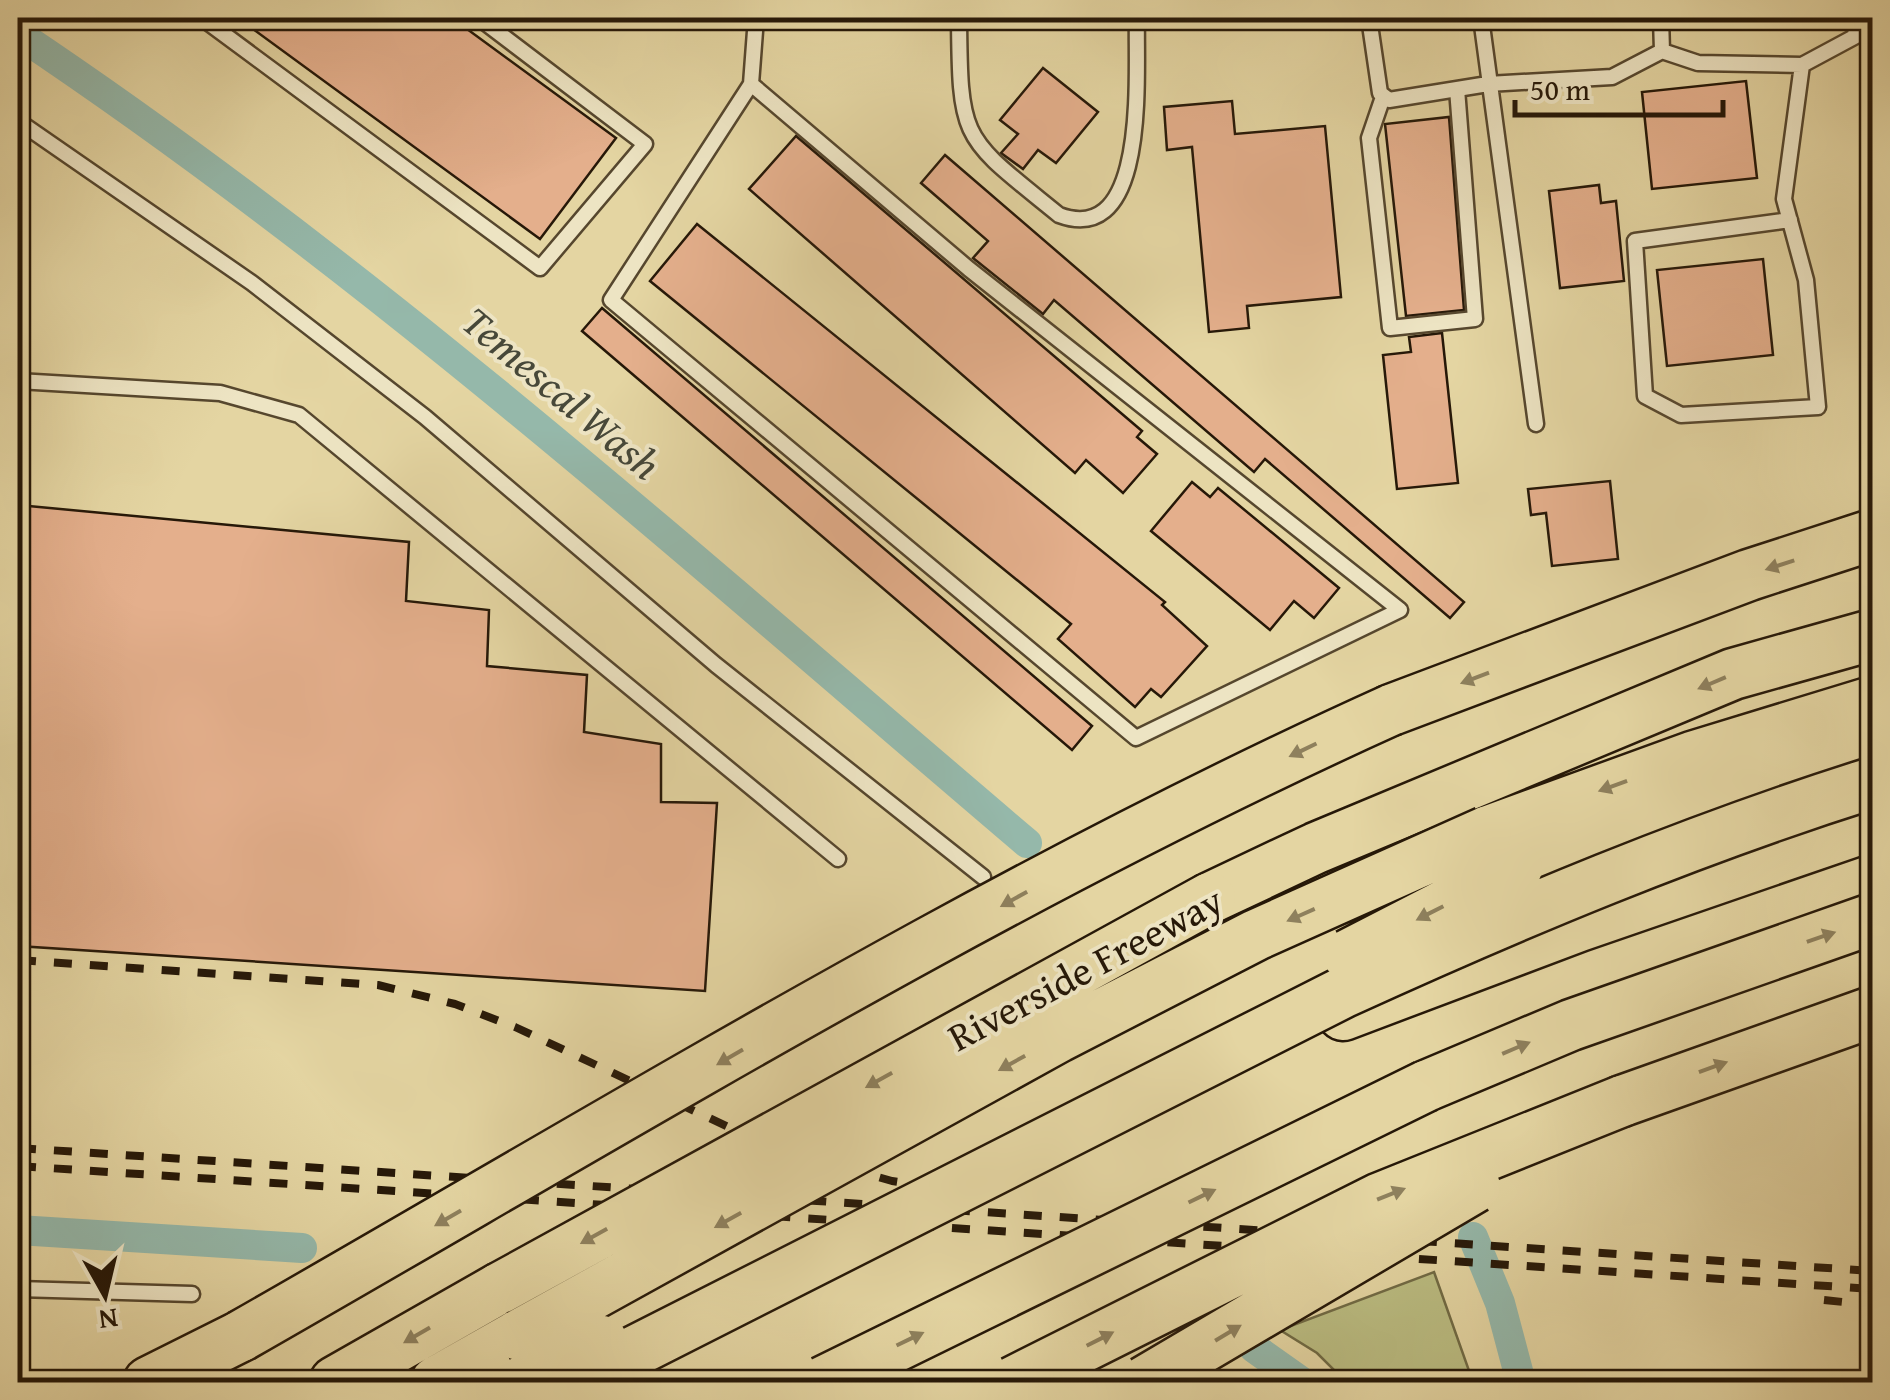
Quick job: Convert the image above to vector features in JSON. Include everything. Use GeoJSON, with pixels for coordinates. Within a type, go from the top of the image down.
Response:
{"type":"FeatureCollection","features":[{"type":"Feature","properties":{"kind":"highway"},"geometry":{"type":"LineString","coordinates":[[162,1382],[1034,888],[1274,764],[1392,710],[1731,581],[1872,534]]}},
{"type":"Feature","properties":{"kind":"highway","name":"Riverside Freeway"},"geometry":{"type":"LineString","coordinates":[[335,1382],[1210,898],[1732,674],[1872,635]]}},
{"type":"Feature","properties":{"kind":"highway"},"geometry":{"type":"LineString","coordinates":[[1502,850],[1692,757],[1872,702]]}},
{"type":"Feature","properties":{"kind":"highway"},"geometry":{"type":"LineString","coordinates":[[436,1382],[520,1359],[1058,1037],[1256,935],[1502,850],[1615,824],[1872,741]]}},
{"type":"Feature","properties":{"kind":"highway"},"geometry":{"type":"LineString","coordinates":[[574,1382],[1344,992],[1724,831],[1872,783]]}},
{"type":"Feature","properties":{"kind":"highway"},"geometry":{"type":"LineString","coordinates":[[638,1382],[1163,1108],[1449,969],[1619,900],[1872,811]]}},
{"type":"Feature","properties":{"kind":"highway"},"geometry":{"type":"LineString","coordinates":[[614,1382],[1292,1037],[1579,926],[1872,825]]}},
{"type":"Feature","properties":{"kind":"highway"},"geometry":{"type":"LineString","coordinates":[[823,1382],[1426,1086],[1571,1026],[1872,919]]}},
{"type":"Feature","properties":{"kind":"highway"},"geometry":{"type":"LineString","coordinates":[[1012,1382],[1378,1200],[1622,1101],[1872,1012]]}},
{"type":"Feature","properties":{"kind":"highway"},"geometry":{"type":"LineString","coordinates":[[1144,1382],[1622,1101]]}},
{"type":"Feature","properties":{"kind":"highway"},"geometry":{"type":"LineString","coordinates":[[149,1382],[241,1336]]}},
{"type":"Feature","properties":{"kind":"lane"},"geometry":{"type":"LineString","coordinates":[[202,18],[540,268],[645,144],[479,18]]}},
{"type":"Feature","properties":{"kind":"lane"},"geometry":{"type":"LineString","coordinates":[[751,84],[969,269],[1400,610],[1136,738],[611,300],[751,84],[756,18]]}},
{"type":"Feature","properties":{"kind":"lane"},"geometry":{"type":"LineString","coordinates":[[959,18],[960,96],[973,140],[1059,215],[1072,220],[1093,216],[1118,199],[1131,162],[1137,18]]}},
{"type":"Feature","properties":{"kind":"lane"},"geometry":{"type":"LineString","coordinates":[[1370,18],[1383,97],[1368,138],[1390,328],[1475,319],[1456,89]]}},
{"type":"Feature","properties":{"kind":"lane"},"geometry":{"type":"LineString","coordinates":[[1481,18],[1536,424]]}},
{"type":"Feature","properties":{"kind":"lane"},"geometry":{"type":"LineString","coordinates":[[1661,18],[1662,50]]}},
{"type":"Feature","properties":{"kind":"lane"},"geometry":{"type":"LineString","coordinates":[[1383,97],[1389,100],[1488,84],[1612,77],[1662,50],[1698,63],[1802,64],[1856,36],[1854,18]]}},
{"type":"Feature","properties":{"kind":"lane"},"geometry":{"type":"LineString","coordinates":[[1790,220],[1635,241],[1645,396],[1680,414],[1818,408],[1806,280],[1790,220],[1784,199],[1802,64]]}},
{"type":"Feature","properties":{"kind":"lane"},"geometry":{"type":"LineString","coordinates":[[18,121],[252,283],[409,404],[716,665],[983,877]]}},
{"type":"Feature","properties":{"kind":"lane"},"geometry":{"type":"LineString","coordinates":[[18,382],[220,393],[299,415],[838,860]]}},
{"type":"Feature","properties":{"kind":"lane"},"geometry":{"type":"LineString","coordinates":[[18,1289],[192,1294]]}},
{"type":"Feature","properties":{"kind":"green space"},"geometry":{"type":"Polygon","coordinates":[[[1434,1272],[1473,1382],[1346,1382],[1317,1353],[1280,1330],[1434,1272]]]}},
{"type":"Feature","properties":{"kind":"building"},"geometry":{"type":"Polygon","coordinates":[[[238,18],[452,18],[616,138],[540,239],[238,18]]]}},
{"type":"Feature","properties":{"kind":"building"},"geometry":{"type":"Polygon","coordinates":[[[1043,68],[1098,112],[1056,163],[1038,150],[1023,169],[1001,153],[1018,134],[1000,120],[1043,68]]]}},
{"type":"Feature","properties":{"kind":"building"},"geometry":{"type":"Polygon","coordinates":[[[1746,81],[1757,178],[1652,189],[1642,92],[1746,81]]]}},
{"type":"Feature","properties":{"kind":"building"},"geometry":{"type":"Polygon","coordinates":[[[1232,101],[1235,134],[1325,126],[1341,297],[1247,306],[1249,328],[1209,332],[1192,147],[1167,150],[1164,107],[1232,101]]]}},
{"type":"Feature","properties":{"kind":"building"},"geometry":{"type":"Polygon","coordinates":[[[1449,117],[1464,310],[1406,316],[1385,124],[1449,117]]]}},
{"type":"Feature","properties":{"kind":"building"},"geometry":{"type":"Polygon","coordinates":[[[796,136],[1142,431],[1137,437],[1157,454],[1123,493],[1086,460],[1075,473],[749,189],[796,136]]]}},
{"type":"Feature","properties":{"kind":"building"},"geometry":{"type":"Polygon","coordinates":[[[945,155],[1464,602],[1450,618],[1265,459],[1254,472],[1054,300],[1043,314],[973,258],[988,241],[921,183],[945,155]]]}},
{"type":"Feature","properties":{"kind":"building"},"geometry":{"type":"Polygon","coordinates":[[[1599,185],[1601,203],[1616,201],[1624,281],[1560,288],[1549,191],[1599,185]]]}},
{"type":"Feature","properties":{"kind":"building"},"geometry":{"type":"Polygon","coordinates":[[[697,224],[1165,602],[1162,605],[1207,646],[1161,697],[1151,689],[1135,707],[1058,639],[1071,624],[650,281],[697,224]]]}},
{"type":"Feature","properties":{"kind":"building"},"geometry":{"type":"Polygon","coordinates":[[[1763,259],[1773,355],[1667,366],[1657,270],[1763,259]]]}},
{"type":"Feature","properties":{"kind":"building"},"geometry":{"type":"Polygon","coordinates":[[[602,308],[1092,726],[1072,750],[582,331],[602,308]]]}},
{"type":"Feature","properties":{"kind":"building"},"geometry":{"type":"Polygon","coordinates":[[[1442,333],[1458,483],[1397,489],[1383,355],[1411,352],[1409,337],[1442,333]]]}},
{"type":"Feature","properties":{"kind":"building"},"geometry":{"type":"Polygon","coordinates":[[[1610,481],[1618,559],[1552,566],[1546,513],[1531,515],[1528,489],[1610,481]]]}},
{"type":"Feature","properties":{"kind":"building"},"geometry":{"type":"Polygon","coordinates":[[[1192,482],[1210,497],[1218,488],[1339,588],[1314,618],[1294,601],[1270,630],[1151,531],[1192,482]]]}},
{"type":"Feature","properties":{"kind":"building"},"geometry":{"type":"Polygon","coordinates":[[[18,505],[409,542],[406,601],[489,610],[487,666],[587,675],[584,732],[661,744],[661,802],[717,803],[705,991],[18,946],[18,505]]]}},
{"type":"Feature","properties":{"kind":"waterway","name":"Temescal Wash"},"geometry":{"type":"LineString","coordinates":[[18,34],[151,126],[409,322],[1027,843]]}},
{"type":"Feature","properties":{"kind":"waterway"},"geometry":{"type":"LineString","coordinates":[[18,1230],[302,1248]]}},
{"type":"Feature","properties":{"kind":"waterway","name":"Temescal Wash"},"geometry":{"type":"LineString","coordinates":[[1473,1237],[1500,1303],[1521,1382]]}},
{"type":"Feature","properties":{"kind":"waterway"},"geometry":{"type":"LineString","coordinates":[[1254,1348],[1302,1382]]}},
{"type":"Feature","properties":{"kind":"waterway"},"geometry":{"type":"LineString","coordinates":[[1293,1382],[1298,1379]]}},
{"type":"Feature","properties":{"kind":"railway"},"geometry":{"type":"LineString","coordinates":[[18,960],[378,985],[455,1004],[515,1027],[769,1146],[892,1181],[980,1194]]}},
{"type":"Feature","properties":{"kind":"railway"},"geometry":{"type":"LineString","coordinates":[[18,1148],[1872,1271]]}},
{"type":"Feature","properties":{"kind":"railway"},"geometry":{"type":"LineString","coordinates":[[18,1166],[1872,1289]]}},
{"type":"Feature","properties":{"kind":"railway"},"geometry":{"type":"LineString","coordinates":[[1824,1300],[1872,1305]]}}]}
